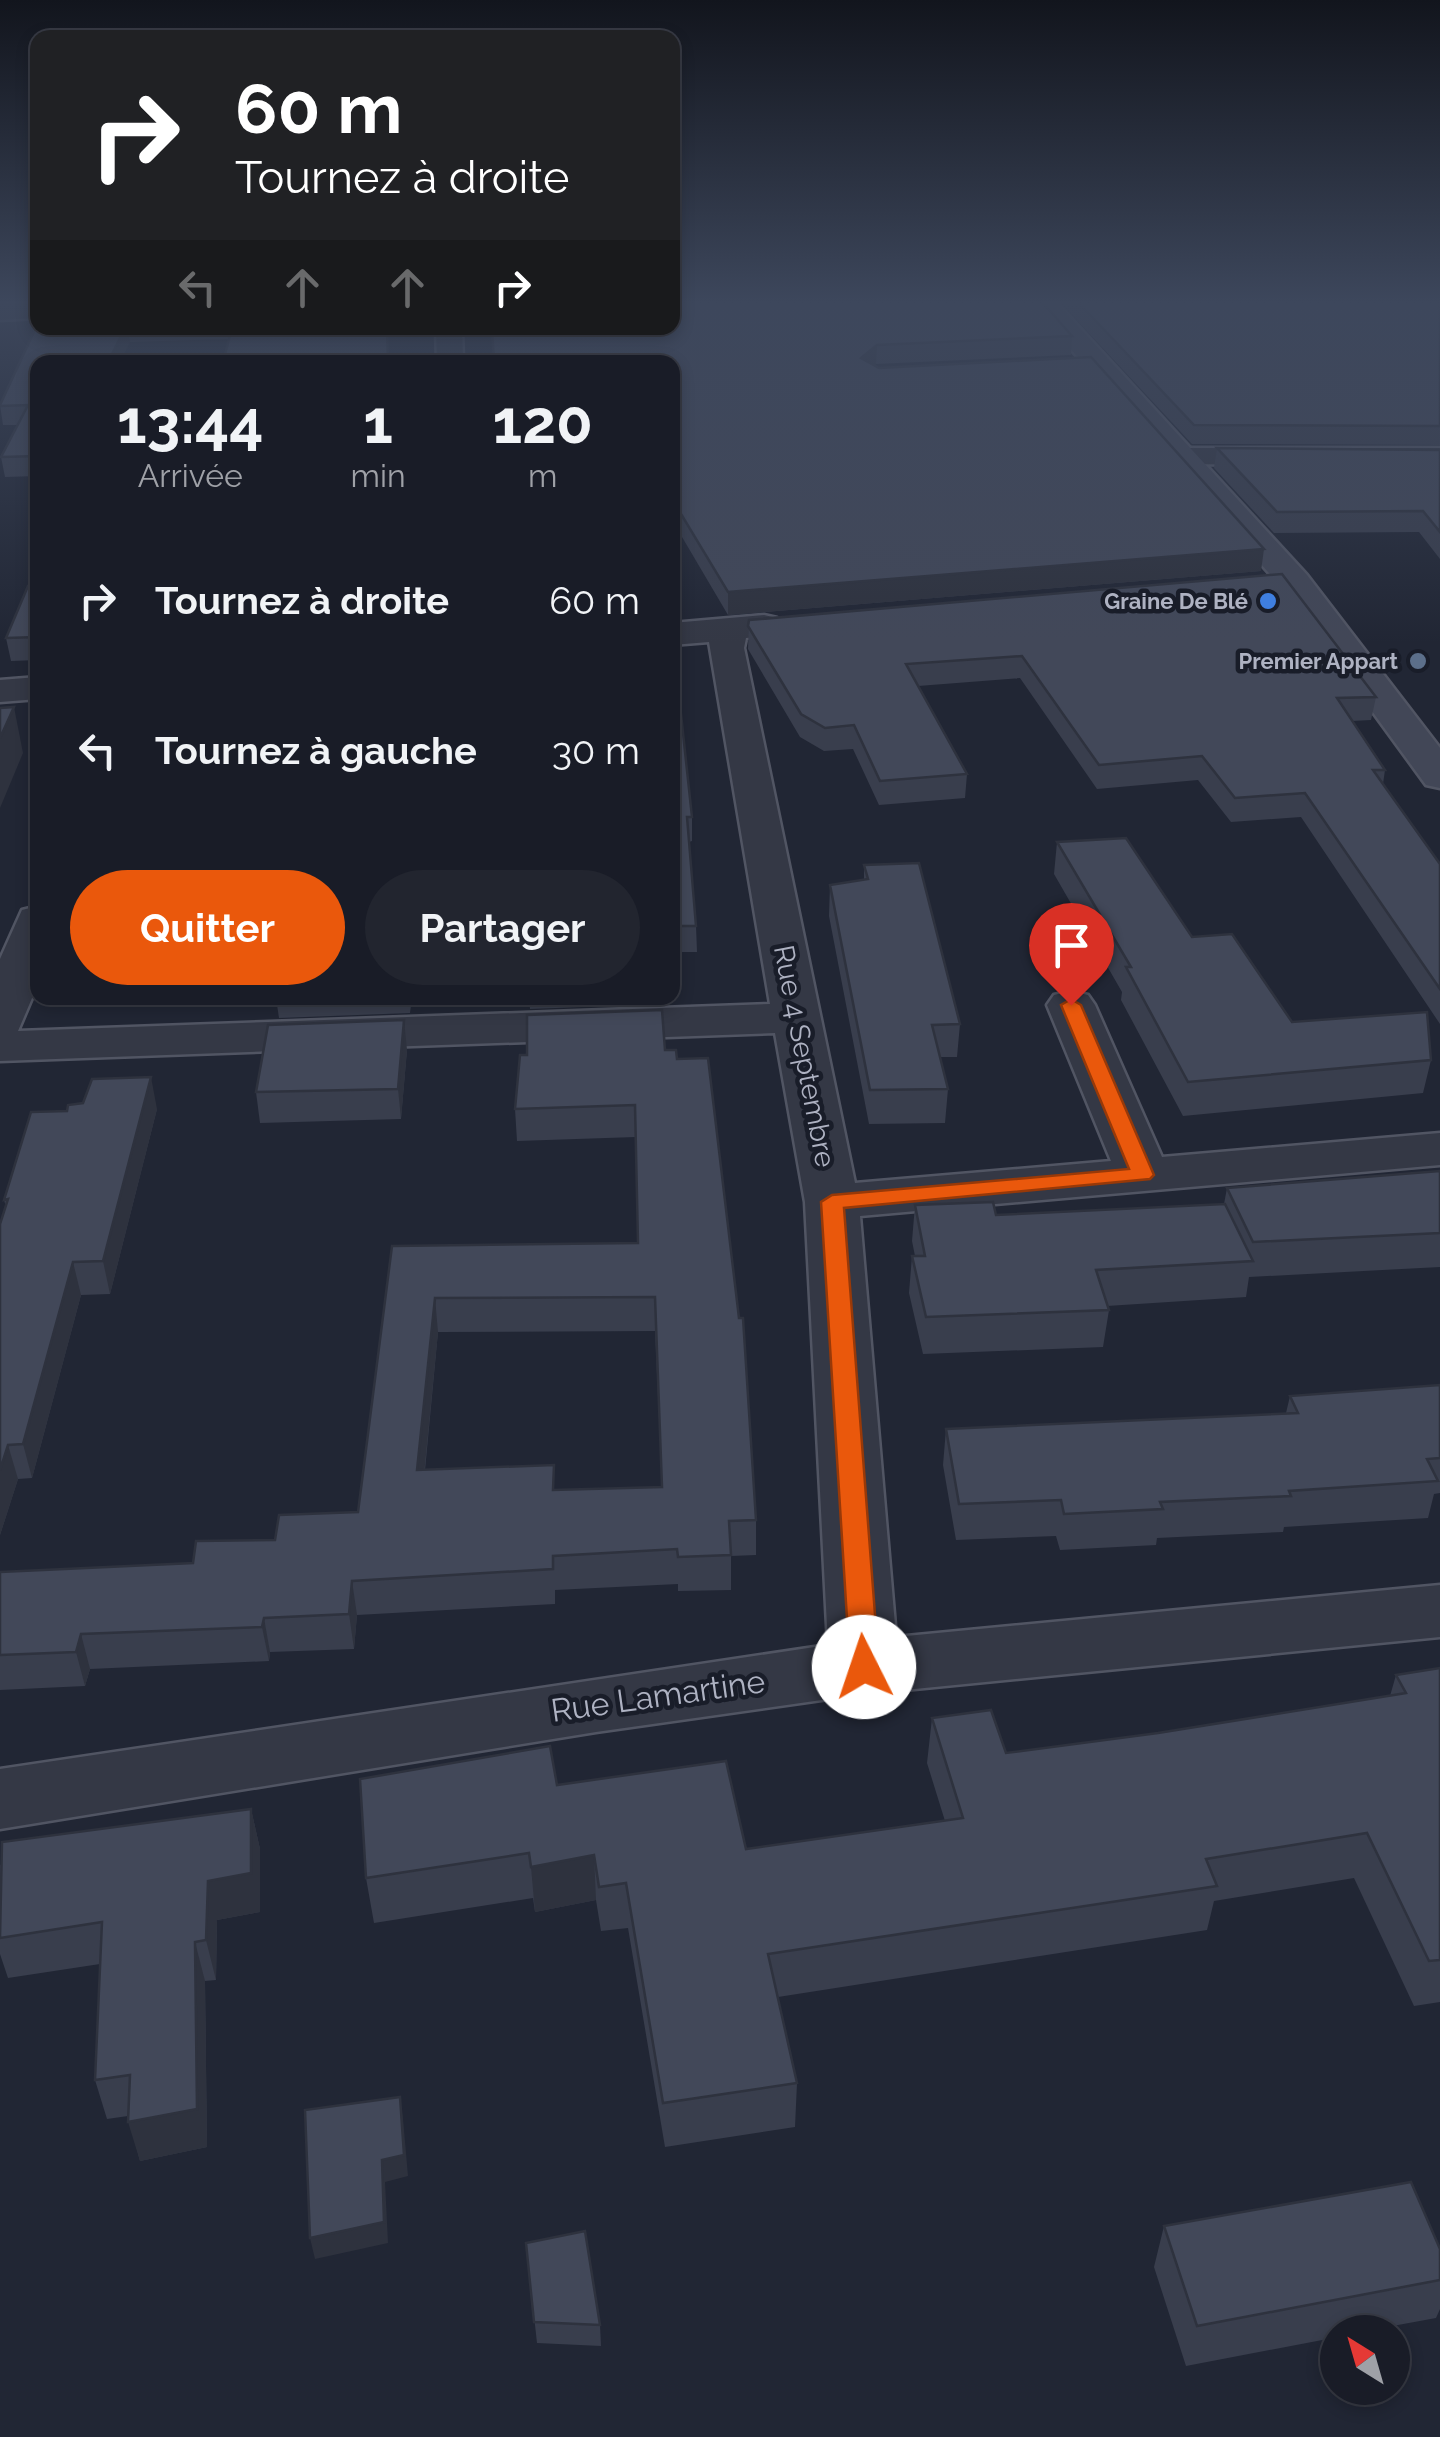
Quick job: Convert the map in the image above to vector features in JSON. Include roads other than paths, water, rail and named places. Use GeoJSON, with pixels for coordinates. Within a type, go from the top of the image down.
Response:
{"type":"FeatureCollection","features":[{"type":"Feature","properties":{"kind":"street"},"geometry":{"type":"LineString","coordinates":[[1145,416],[1295,582],[1440,776]]}},
{"type":"Feature","properties":{"kind":"street"},"geometry":{"type":"LineString","coordinates":[[1182,456],[1440,457]]}},
{"type":"Feature","properties":{"kind":"street"},"geometry":{"type":"LineString","coordinates":[[1245,586],[1295,582]]}},
{"type":"Feature","properties":{"kind":"street"},"geometry":{"type":"LineString","coordinates":[[680,633],[796,624]]}},
{"type":"Feature","properties":{"kind":"street","name":"Rue 4 Septembre"},"geometry":{"type":"LineString","coordinates":[[730,629],[726,648],[832,1202],[864,1667]]}},
{"type":"Feature","properties":{"kind":"street"},"geometry":{"type":"LineString","coordinates":[[0,691],[30,689]]}},
{"type":"Feature","properties":{"kind":"street"},"geometry":{"type":"LineString","coordinates":[[0,1021],[30,941]]}},
{"type":"Feature","properties":{"kind":"street"},"geometry":{"type":"LineString","coordinates":[[1071,1005],[1142,1175]]}},
{"type":"Feature","properties":{"kind":"street"},"geometry":{"type":"LineString","coordinates":[[0,1046],[799,1018]]}},
{"type":"Feature","properties":{"kind":"street"},"geometry":{"type":"LineString","coordinates":[[832,1202],[1440,1149]]}},
{"type":"Feature","properties":{"kind":"street","name":"Rue Lamartine"},"geometry":{"type":"LineString","coordinates":[[0,1800],[596,1704],[864,1667],[1440,1612]]}},
{"type":"Feature","properties":{"kind":"place","name":"Graine De Blé"},"geometry":{"type":"Point","coordinates":[1268,601]}},
{"type":"Feature","properties":{"kind":"place","name":"Premier Appart"},"geometry":{"type":"Point","coordinates":[1418,661]}}]}
